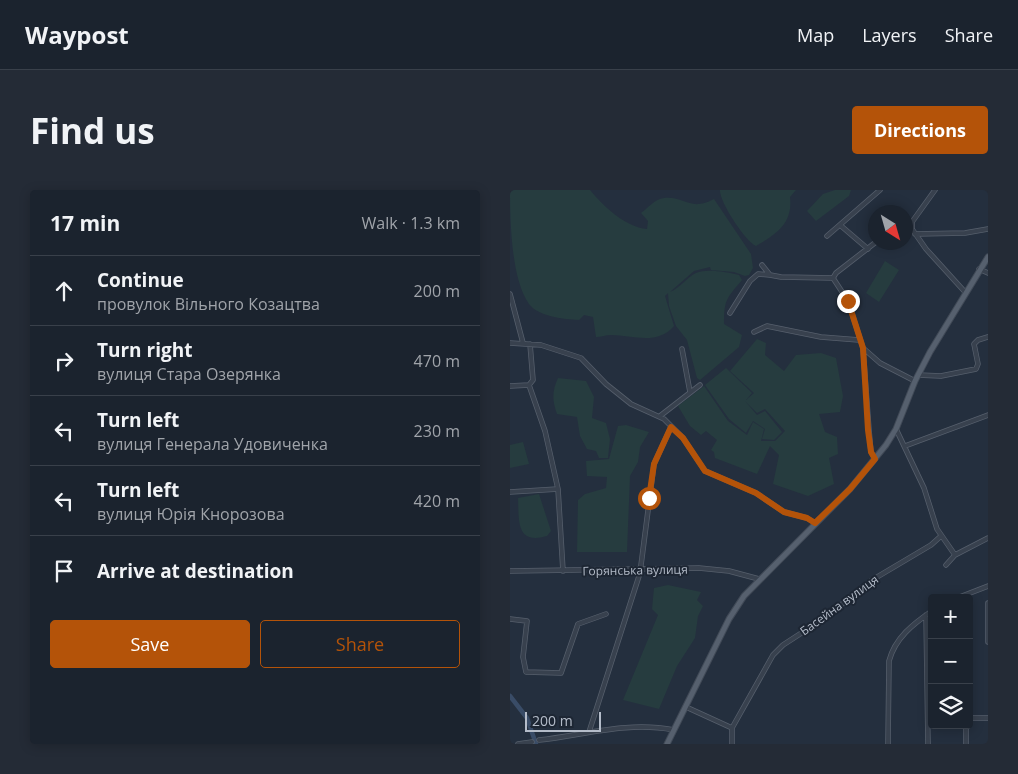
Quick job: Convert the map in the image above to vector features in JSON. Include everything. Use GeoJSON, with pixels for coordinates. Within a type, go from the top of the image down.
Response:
{"type":"FeatureCollection","features":[{"type":"Feature","properties":{"kind":"main road"},"geometry":{"type":"LineString","coordinates":[[667,744],[729,619],[758,580],[850,489],[875,459],[896,429],[917,378],[965,292],[988,256]]}},
{"type":"Feature","properties":{"kind":"street"},"geometry":{"type":"LineString","coordinates":[[827,236],[880,190]]}},
{"type":"Feature","properties":{"kind":"street"},"geometry":{"type":"LineString","coordinates":[[913,221],[935,190]]}},
{"type":"Feature","properties":{"kind":"street"},"geometry":{"type":"LineString","coordinates":[[833,278],[836,273],[868,249],[840,225]]}},
{"type":"Feature","properties":{"kind":"street"},"geometry":{"type":"LineString","coordinates":[[916,234],[926,235],[988,229]]}},
{"type":"Feature","properties":{"kind":"street"},"geometry":{"type":"LineString","coordinates":[[913,230],[921,242],[965,292]]}},
{"type":"Feature","properties":{"kind":"street"},"geometry":{"type":"LineString","coordinates":[[921,242],[926,235]]}},
{"type":"Feature","properties":{"kind":"street"},"geometry":{"type":"LineString","coordinates":[[762,265],[770,275]]}},
{"type":"Feature","properties":{"kind":"street"},"geometry":{"type":"LineString","coordinates":[[979,269],[988,273]]}},
{"type":"Feature","properties":{"kind":"street"},"geometry":{"type":"LineString","coordinates":[[730,313],[750,281],[758,274],[809,279],[833,278]]}},
{"type":"Feature","properties":{"kind":"street"},"geometry":{"type":"LineString","coordinates":[[833,278],[848,301],[863,348],[880,363],[917,378],[941,376],[976,369],[978,364],[974,344],[978,340],[988,337]]}},
{"type":"Feature","properties":{"kind":"street"},"geometry":{"type":"LineString","coordinates":[[510,294],[523,343]]}},
{"type":"Feature","properties":{"kind":"street"},"geometry":{"type":"LineString","coordinates":[[754,332],[768,326],[821,337],[859,340]]}},
{"type":"Feature","properties":{"kind":"street"},"geometry":{"type":"LineString","coordinates":[[510,343],[555,348],[581,358],[632,404],[660,416],[683,438],[705,471],[756,493],[784,512],[807,518],[815,523]]}},
{"type":"Feature","properties":{"kind":"street"},"geometry":{"type":"LineString","coordinates":[[510,386],[529,385],[533,380],[530,344]]}},
{"type":"Feature","properties":{"kind":"street"},"geometry":{"type":"LineString","coordinates":[[863,348],[868,430],[871,452],[875,459]]}},
{"type":"Feature","properties":{"kind":"street"},"geometry":{"type":"LineString","coordinates":[[682,349],[690,392]]}},
{"type":"Feature","properties":{"kind":"street"},"geometry":{"type":"LineString","coordinates":[[529,385],[545,431],[558,489],[563,571]]}},
{"type":"Feature","properties":{"kind":"street"},"geometry":{"type":"LineString","coordinates":[[660,416],[700,385]]}},
{"type":"Feature","properties":{"kind":"street"},"geometry":{"type":"LineString","coordinates":[[905,446],[988,415]]}},
{"type":"Feature","properties":{"kind":"street"},"geometry":{"type":"LineString","coordinates":[[589,732],[641,570],[654,464],[671,427]]}},
{"type":"Feature","properties":{"kind":"street"},"geometry":{"type":"LineString","coordinates":[[896,429],[924,488],[941,536],[955,555]]}},
{"type":"Feature","properties":{"kind":"street"},"geometry":{"type":"LineString","coordinates":[[510,492],[558,489]]}},
{"type":"Feature","properties":{"kind":"street","name":"Басейна вулиця"},"geometry":{"type":"LineString","coordinates":[[732,744],[732,728],[773,655],[783,644],[826,617],[872,580],[931,545],[941,536]]}},
{"type":"Feature","properties":{"kind":"street"},"geometry":{"type":"LineString","coordinates":[[946,565],[955,555],[988,538]]}},
{"type":"Feature","properties":{"kind":"street","name":"Горянська вулиця"},"geometry":{"type":"LineString","coordinates":[[510,571],[699,568],[729,572],[758,580]]}},
{"type":"Feature","properties":{"kind":"street"},"geometry":{"type":"LineString","coordinates":[[970,594],[988,586]]}},
{"type":"Feature","properties":{"kind":"street"},"geometry":{"type":"LineString","coordinates":[[988,603],[988,642]]}},
{"type":"Feature","properties":{"kind":"street"},"geometry":{"type":"LineString","coordinates":[[510,620],[527,621],[523,657],[526,672],[561,673],[578,624],[606,614]]}},
{"type":"Feature","properties":{"kind":"street"},"geometry":{"type":"LineString","coordinates":[[926,615],[929,684]]}},
{"type":"Feature","properties":{"kind":"street"},"geometry":{"type":"LineString","coordinates":[[888,744],[889,661],[896,642],[926,615]]}},
{"type":"Feature","properties":{"kind":"street"},"geometry":{"type":"LineString","coordinates":[[686,707],[732,728]]}},
{"type":"Feature","properties":{"kind":"street"},"geometry":{"type":"LineString","coordinates":[[973,718],[988,718]]}},
{"type":"Feature","properties":{"kind":"street"},"geometry":{"type":"LineString","coordinates":[[539,740],[621,726],[656,726],[674,730]]}},
{"type":"Feature","properties":{"kind":"street"},"geometry":{"type":"LineString","coordinates":[[928,744],[929,729]]}},
{"type":"Feature","properties":{"kind":"street"},"geometry":{"type":"LineString","coordinates":[[966,729],[966,744]]}},
{"type":"Feature","properties":{"kind":"street"},"geometry":{"type":"LineString","coordinates":[[518,744],[532,742]]}},
{"type":"Feature","properties":{"kind":"green space"},"geometry":{"type":"Polygon","coordinates":[[[510,190],[590,190],[615,215],[631,224],[647,229],[648,221],[641,213],[658,200],[671,198],[699,204],[714,199],[751,254],[753,268],[749,275],[745,276],[734,272],[711,270],[710,267],[694,271],[670,292],[696,273],[717,271],[739,275],[742,280],[727,299],[724,324],[742,335],[739,347],[700,380],[697,378],[687,340],[676,326],[669,306],[668,293],[665,296],[674,326],[660,336],[652,338],[611,335],[596,337],[593,317],[584,315],[579,320],[559,318],[545,315],[533,308],[523,293],[515,265],[511,233],[510,190]]]}},
{"type":"Feature","properties":{"kind":"green space"},"geometry":{"type":"Polygon","coordinates":[[[720,190],[796,190],[790,197],[789,214],[782,227],[771,237],[756,246],[751,243],[733,220],[720,190]]]}},
{"type":"Feature","properties":{"kind":"green space"},"geometry":{"type":"Polygon","coordinates":[[[835,190],[851,190],[849,196],[816,221],[807,211],[823,194],[835,190]]]}},
{"type":"Feature","properties":{"kind":"green space"},"geometry":{"type":"Polygon","coordinates":[[[885,261],[899,270],[879,302],[866,293],[885,261]]]}},
{"type":"Feature","properties":{"kind":"green space"},"geometry":{"type":"Polygon","coordinates":[[[757,339],[766,343],[765,355],[784,371],[796,355],[821,353],[836,358],[843,396],[840,412],[819,414],[825,432],[837,437],[838,454],[829,458],[834,484],[808,496],[773,484],[779,455],[770,446],[757,474],[715,458],[714,452],[711,450],[717,440],[706,431],[701,435],[690,426],[678,406],[704,386],[728,421],[747,435],[753,422],[764,429],[761,441],[775,441],[785,431],[765,409],[757,413],[745,401],[757,415],[765,411],[782,432],[774,440],[762,439],[765,429],[753,421],[746,433],[729,419],[705,385],[726,368],[752,393],[746,400],[754,393],[730,371],[757,339]]]}},
{"type":"Feature","properties":{"kind":"green space"},"geometry":{"type":"Polygon","coordinates":[[[558,378],[586,381],[594,397],[592,418],[606,423],[610,439],[608,458],[599,458],[596,451],[587,449],[580,436],[577,417],[557,414],[553,396],[558,378]]]}},
{"type":"Feature","properties":{"kind":"green space"},"geometry":{"type":"Polygon","coordinates":[[[626,425],[649,432],[640,447],[638,462],[630,476],[627,552],[577,552],[578,500],[585,494],[606,488],[607,477],[587,476],[586,461],[609,459],[618,426],[626,425]]]}},
{"type":"Feature","properties":{"kind":"green space"},"geometry":{"type":"Polygon","coordinates":[[[523,442],[529,464],[510,468],[510,445],[523,442]]]}},
{"type":"Feature","properties":{"kind":"green space"},"geometry":{"type":"Polygon","coordinates":[[[539,494],[551,531],[547,536],[537,538],[524,534],[521,529],[518,498],[539,494]]]}},
{"type":"Feature","properties":{"kind":"green space"},"geometry":{"type":"Polygon","coordinates":[[[668,585],[701,592],[697,600],[703,606],[698,616],[695,638],[677,666],[659,709],[623,700],[658,615],[652,609],[654,588],[668,585]]]}},
{"type":"Feature","properties":{"kind":"waterway"},"geometry":{"type":"LineString","coordinates":[[510,696],[527,718],[536,744]]}},
{"type":"Feature","properties":{"kind":"route"},"geometry":{"type":"LineString","coordinates":[[649,498],[654,464],[671,427],[683,438],[705,471],[740,484],[784,512],[807,518],[815,523],[850,489],[875,459],[871,452],[868,430],[863,348],[848,301]]}}]}
